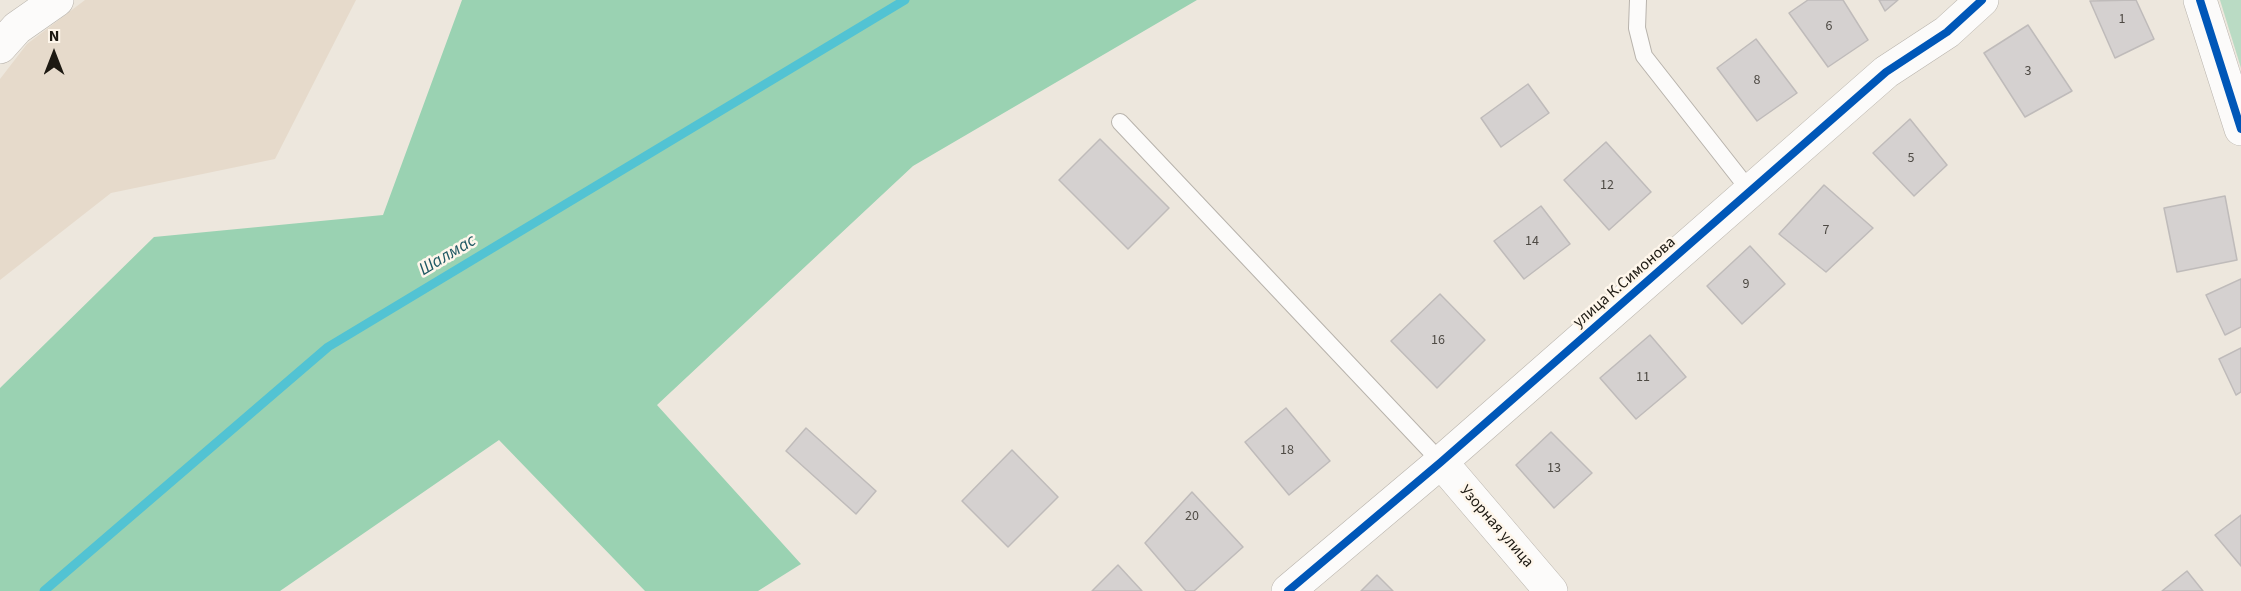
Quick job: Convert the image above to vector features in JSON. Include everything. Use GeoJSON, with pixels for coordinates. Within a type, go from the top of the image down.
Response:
{"type":"FeatureCollection","features":[{"type":"Feature","properties":{"kind":"street"},"geometry":{"type":"LineString","coordinates":[[0,47],[17,28],[57,0]]}},
{"type":"Feature","properties":{"kind":"street","name":"улица К.Симонова"},"geometry":{"type":"LineString","coordinates":[[1288,591],[1441,462],[1886,72],[1947,32],[1982,0]]}},
{"type":"Feature","properties":{"kind":"street"},"geometry":{"type":"LineString","coordinates":[[2200,0],[2241,129]]}},
{"type":"Feature","properties":{"kind":"street","name":"Узорная улица"},"geometry":{"type":"LineString","coordinates":[[1441,462],[1551,591]]}},
{"type":"Feature","properties":{"kind":"lane"},"geometry":{"type":"LineString","coordinates":[[1638,0],[1637,28],[1644,56],[1750,191]]}},
{"type":"Feature","properties":{"kind":"lane"},"geometry":{"type":"LineString","coordinates":[[1120,122],[1441,462]]}},
{"type":"Feature","properties":{"kind":"shaded area"},"geometry":{"type":"Polygon","coordinates":[[[85,0],[356,0],[275,159],[111,193],[0,280],[0,79],[27,44],[85,0]]]}},
{"type":"Feature","properties":{"kind":"green space"},"geometry":{"type":"Polygon","coordinates":[[[462,0],[1197,0],[913,166],[657,405],[801,564],[758,591],[645,591],[499,440],[280,591],[0,591],[0,388],[154,237],[383,215],[462,0]]]}},
{"type":"Feature","properties":{"kind":"green space"},"geometry":{"type":"Polygon","coordinates":[[[2220,0],[2241,0],[2241,68],[2220,0]]]}},
{"type":"Feature","properties":{"kind":"building"},"geometry":{"type":"Polygon","coordinates":[[[1808,0],[1843,0],[1868,40],[1828,67],[1789,13],[1808,0]]]}},
{"type":"Feature","properties":{"kind":"building"},"geometry":{"type":"Polygon","coordinates":[[[1879,0],[1898,0],[1885,11],[1879,0]]]}},
{"type":"Feature","properties":{"kind":"building"},"geometry":{"type":"Polygon","coordinates":[[[2136,0],[2154,39],[2115,58],[2090,1],[2136,0]]]}},
{"type":"Feature","properties":{"kind":"building"},"geometry":{"type":"Polygon","coordinates":[[[2028,25],[2072,91],[2025,117],[1984,53],[2028,25]]]}},
{"type":"Feature","properties":{"kind":"building"},"geometry":{"type":"Polygon","coordinates":[[[1756,39],[1797,93],[1757,121],[1717,68],[1756,39]]]}},
{"type":"Feature","properties":{"kind":"building"},"geometry":{"type":"Polygon","coordinates":[[[1528,84],[1549,113],[1501,147],[1481,118],[1528,84]]]}},
{"type":"Feature","properties":{"kind":"building"},"geometry":{"type":"Polygon","coordinates":[[[1910,119],[1947,165],[1914,196],[1873,153],[1910,119]]]}},
{"type":"Feature","properties":{"kind":"building"},"geometry":{"type":"Polygon","coordinates":[[[1100,139],[1169,208],[1128,249],[1059,180],[1100,139]]]}},
{"type":"Feature","properties":{"kind":"building"},"geometry":{"type":"Polygon","coordinates":[[[1606,142],[1651,192],[1609,230],[1564,180],[1606,142]]]}},
{"type":"Feature","properties":{"kind":"building"},"geometry":{"type":"Polygon","coordinates":[[[1824,185],[1873,228],[1826,272],[1779,234],[1824,185]]]}},
{"type":"Feature","properties":{"kind":"building"},"geometry":{"type":"Polygon","coordinates":[[[2225,196],[2237,260],[2177,272],[2164,208],[2225,196]]]}},
{"type":"Feature","properties":{"kind":"building"},"geometry":{"type":"Polygon","coordinates":[[[1541,206],[1570,244],[1524,279],[1494,241],[1541,206]]]}},
{"type":"Feature","properties":{"kind":"building"},"geometry":{"type":"Polygon","coordinates":[[[1750,246],[1785,284],[1742,324],[1707,286],[1750,246]]]}},
{"type":"Feature","properties":{"kind":"building"},"geometry":{"type":"Polygon","coordinates":[[[2241,279],[2241,327],[2225,335],[2206,295],[2241,279]]]}},
{"type":"Feature","properties":{"kind":"building"},"geometry":{"type":"Polygon","coordinates":[[[1440,294],[1485,340],[1437,388],[1391,341],[1440,294]]]}},
{"type":"Feature","properties":{"kind":"building"},"geometry":{"type":"Polygon","coordinates":[[[1650,335],[1686,377],[1636,419],[1600,378],[1650,335]]]}},
{"type":"Feature","properties":{"kind":"building"},"geometry":{"type":"Polygon","coordinates":[[[2241,348],[2241,392],[2236,395],[2219,359],[2241,348]]]}},
{"type":"Feature","properties":{"kind":"building"},"geometry":{"type":"Polygon","coordinates":[[[1286,408],[1330,461],[1289,495],[1245,442],[1286,408]]]}},
{"type":"Feature","properties":{"kind":"building"},"geometry":{"type":"Polygon","coordinates":[[[806,428],[876,491],[856,514],[786,451],[806,428]]]}},
{"type":"Feature","properties":{"kind":"building"},"geometry":{"type":"Polygon","coordinates":[[[1551,432],[1592,473],[1554,508],[1516,465],[1551,432]]]}},
{"type":"Feature","properties":{"kind":"building"},"geometry":{"type":"Polygon","coordinates":[[[1012,450],[1058,497],[1008,547],[962,501],[1012,450]]]}},
{"type":"Feature","properties":{"kind":"building"},"geometry":{"type":"Polygon","coordinates":[[[1192,492],[1243,547],[1194,591],[1186,591],[1145,543],[1192,492]]]}},
{"type":"Feature","properties":{"kind":"building"},"geometry":{"type":"Polygon","coordinates":[[[2241,515],[2241,566],[2215,535],[2241,515]]]}},
{"type":"Feature","properties":{"kind":"building"},"geometry":{"type":"Polygon","coordinates":[[[1118,565],[1142,591],[1092,591],[1118,565]]]}},
{"type":"Feature","properties":{"kind":"building"},"geometry":{"type":"Polygon","coordinates":[[[2187,571],[2203,591],[2162,591],[2187,571]]]}},
{"type":"Feature","properties":{"kind":"building"},"geometry":{"type":"Polygon","coordinates":[[[1377,575],[1393,591],[1361,591],[1377,575]]]}},
{"type":"Feature","properties":{"kind":"waterway","name":"Шалмас"},"geometry":{"type":"LineString","coordinates":[[44,591],[328,347],[905,0]]}},
{"type":"Feature","properties":{"kind":"cycle path"},"geometry":{"type":"LineString","coordinates":[[1288,591],[1441,462],[1886,72],[1947,32],[1982,0]]}},
{"type":"Feature","properties":{"kind":"cycle path"},"geometry":{"type":"LineString","coordinates":[[2200,0],[2241,129]]}}]}
